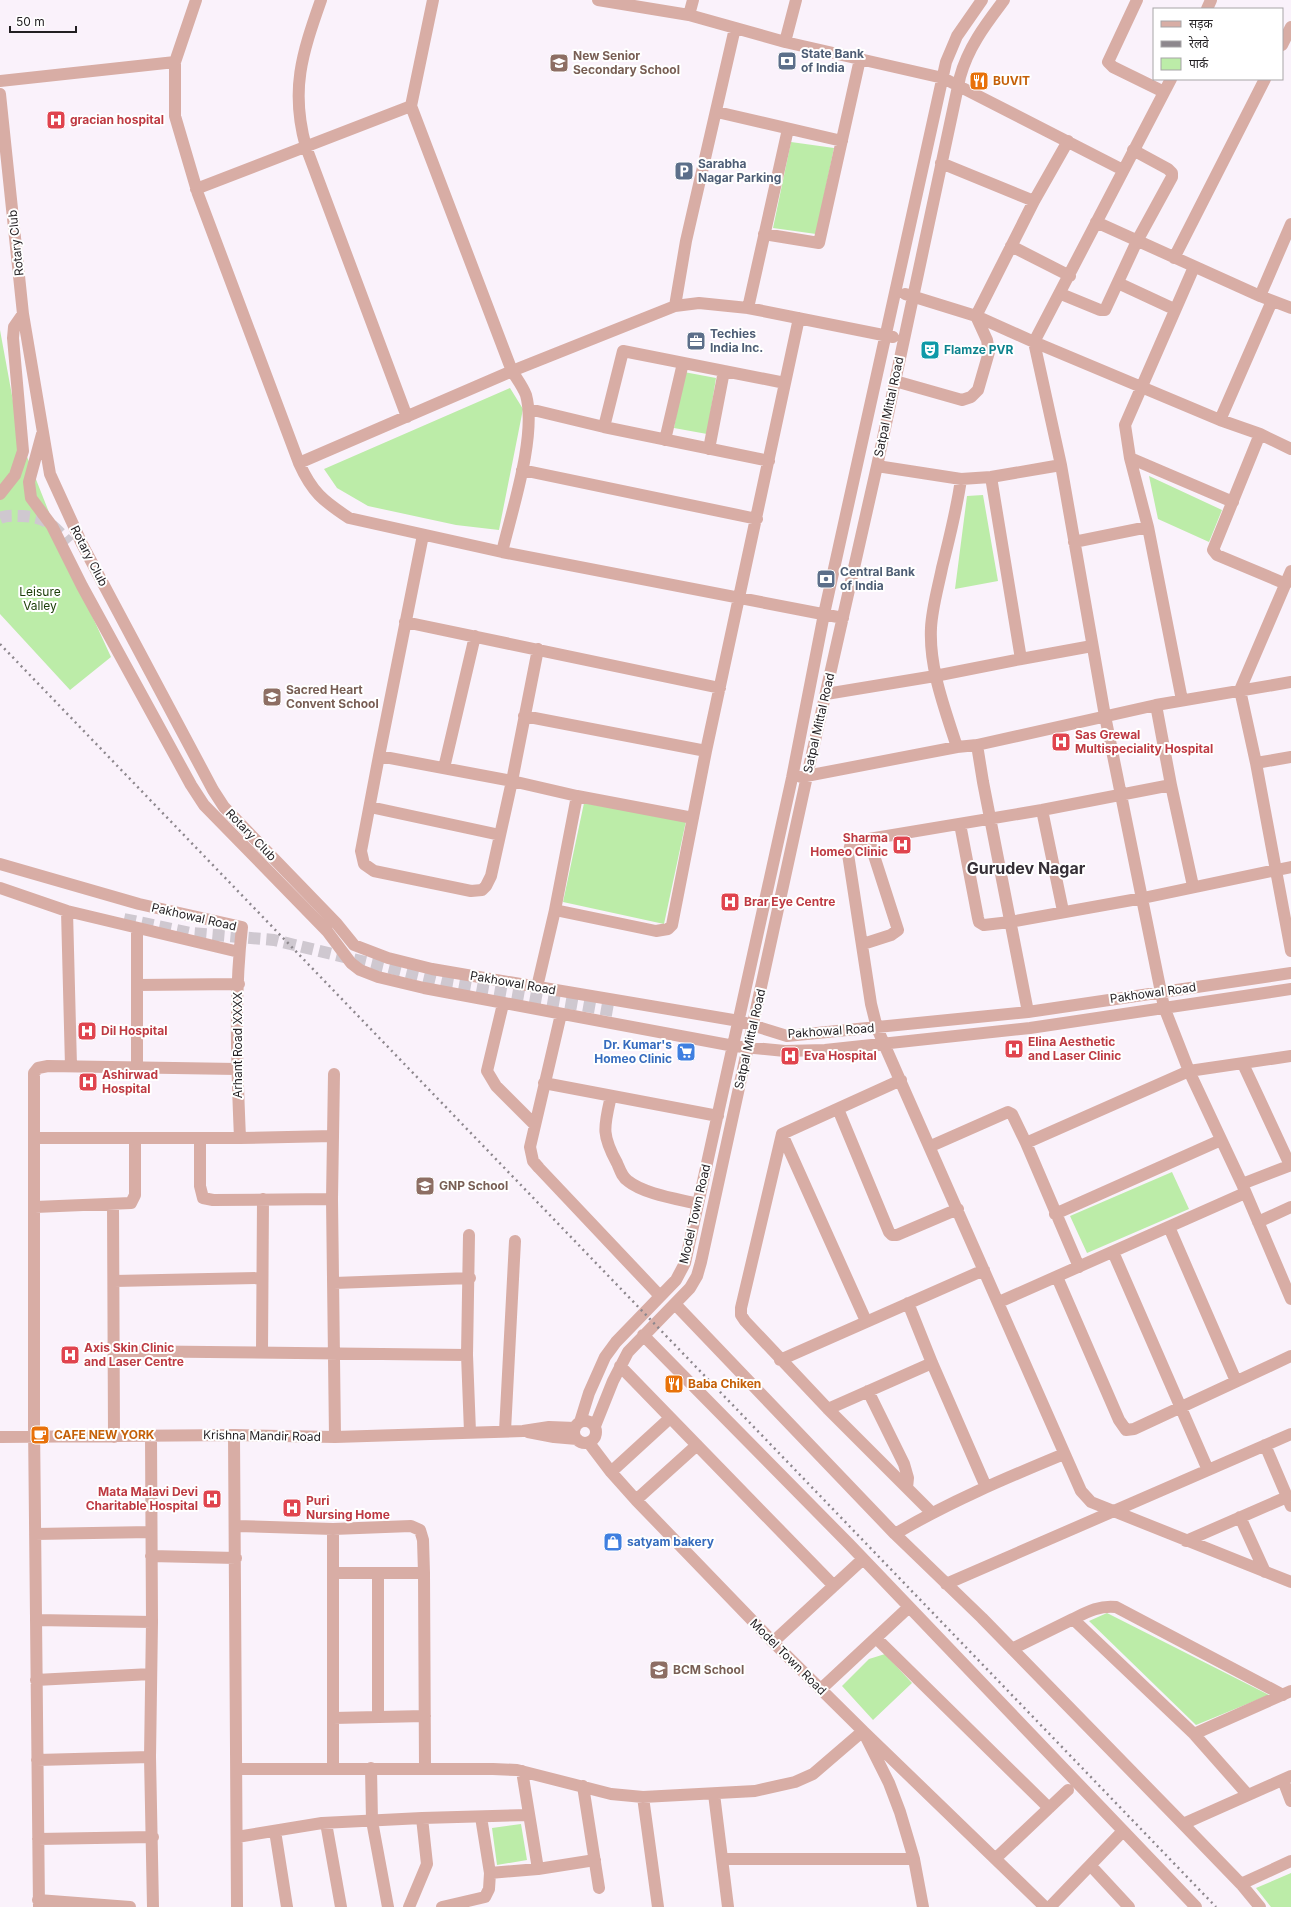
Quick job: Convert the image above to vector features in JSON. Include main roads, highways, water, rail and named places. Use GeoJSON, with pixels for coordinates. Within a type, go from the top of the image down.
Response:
{"type":"FeatureCollection","features":[{"type":"Feature","properties":{"kind":"tunnel"},"geometry":{"type":"LineString","coordinates":[[0,518],[8,516],[22,516],[44,520],[54,527],[69,543]]}},
{"type":"Feature","properties":{"kind":"tunnel"},"geometry":{"type":"LineString","coordinates":[[124,919],[191,933],[274,940],[448,982],[614,1011]]}},
{"type":"Feature","properties":{"kind":"railway"},"geometry":{"type":"LineString","coordinates":[[0,644],[1216,1907]]}},
{"type":"Feature","properties":{"kind":"place","name":"State Bank of India"},"geometry":{"type":"Point","coordinates":[787,61]}},
{"type":"Feature","properties":{"kind":"place","name":"New Senior Secondary School"},"geometry":{"type":"Point","coordinates":[559,63]}},
{"type":"Feature","properties":{"kind":"place","name":"BUVIT"},"geometry":{"type":"Point","coordinates":[979,81]}},
{"type":"Feature","properties":{"kind":"place","name":"gracian hospital"},"geometry":{"type":"Point","coordinates":[56,120]}},
{"type":"Feature","properties":{"kind":"place","name":"Sarabha Nagar Parking"},"geometry":{"type":"Point","coordinates":[684,171]}},
{"type":"Feature","properties":{"kind":"place","name":"Techies India Inc."},"geometry":{"type":"Point","coordinates":[696,341]}},
{"type":"Feature","properties":{"kind":"place","name":"Flamze PVR"},"geometry":{"type":"Point","coordinates":[930,350]}},
{"type":"Feature","properties":{"kind":"place","name":"Central Bank of India"},"geometry":{"type":"Point","coordinates":[826,579]}},
{"type":"Feature","properties":{"kind":"place","name":"Sacred Heart Convent School"},"geometry":{"type":"Point","coordinates":[272,697]}},
{"type":"Feature","properties":{"kind":"place","name":"Sas Grewal Multispeciality Hospital"},"geometry":{"type":"Point","coordinates":[1061,742]}},
{"type":"Feature","properties":{"kind":"place","name":"Sharma Homeo Clinic"},"geometry":{"type":"Point","coordinates":[902,845]}},
{"type":"Feature","properties":{"kind":"place","name":"Brar Eye Centre"},"geometry":{"type":"Point","coordinates":[730,902]}},
{"type":"Feature","properties":{"kind":"place","name":"Dil Hospital"},"geometry":{"type":"Point","coordinates":[87,1031]}},
{"type":"Feature","properties":{"kind":"place","name":"Elina Aesthetic and Laser Clinic"},"geometry":{"type":"Point","coordinates":[1014,1049]}},
{"type":"Feature","properties":{"kind":"place","name":"Dr. Kumar's Homeo Clinic"},"geometry":{"type":"Point","coordinates":[686,1052]}},
{"type":"Feature","properties":{"kind":"place","name":"Eva Hospital"},"geometry":{"type":"Point","coordinates":[790,1056]}},
{"type":"Feature","properties":{"kind":"place","name":"Ashirwad Hospital"},"geometry":{"type":"Point","coordinates":[88,1082]}},
{"type":"Feature","properties":{"kind":"place","name":"GNP School"},"geometry":{"type":"Point","coordinates":[425,1186]}},
{"type":"Feature","properties":{"kind":"place","name":"Axis Skin Clinic and Laser Centre"},"geometry":{"type":"Point","coordinates":[70,1355]}},
{"type":"Feature","properties":{"kind":"place","name":"Baba Chiken"},"geometry":{"type":"Point","coordinates":[674,1384]}},
{"type":"Feature","properties":{"kind":"place","name":"CAFE NEW YORK"},"geometry":{"type":"Point","coordinates":[40,1435]}},
{"type":"Feature","properties":{"kind":"place","name":"Mata Malavi Devi Charitable Hospital"},"geometry":{"type":"Point","coordinates":[212,1499]}},
{"type":"Feature","properties":{"kind":"place","name":"Puri Nursing Home"},"geometry":{"type":"Point","coordinates":[292,1508]}},
{"type":"Feature","properties":{"kind":"place","name":"satyam bakery"},"geometry":{"type":"Point","coordinates":[613,1542]}},
{"type":"Feature","properties":{"kind":"place","name":"BCM School"},"geometry":{"type":"Point","coordinates":[659,1670]}},
{"type":"Feature","properties":{"kind":"district","name":"Gurudev Nagar"},"geometry":{"type":"Point","coordinates":[1026,868]}},
{"type":"Feature","properties":{"kind":"park label","name":"Leisure Valley"},"geometry":{"type":"Point","coordinates":[40,599]}}]}
